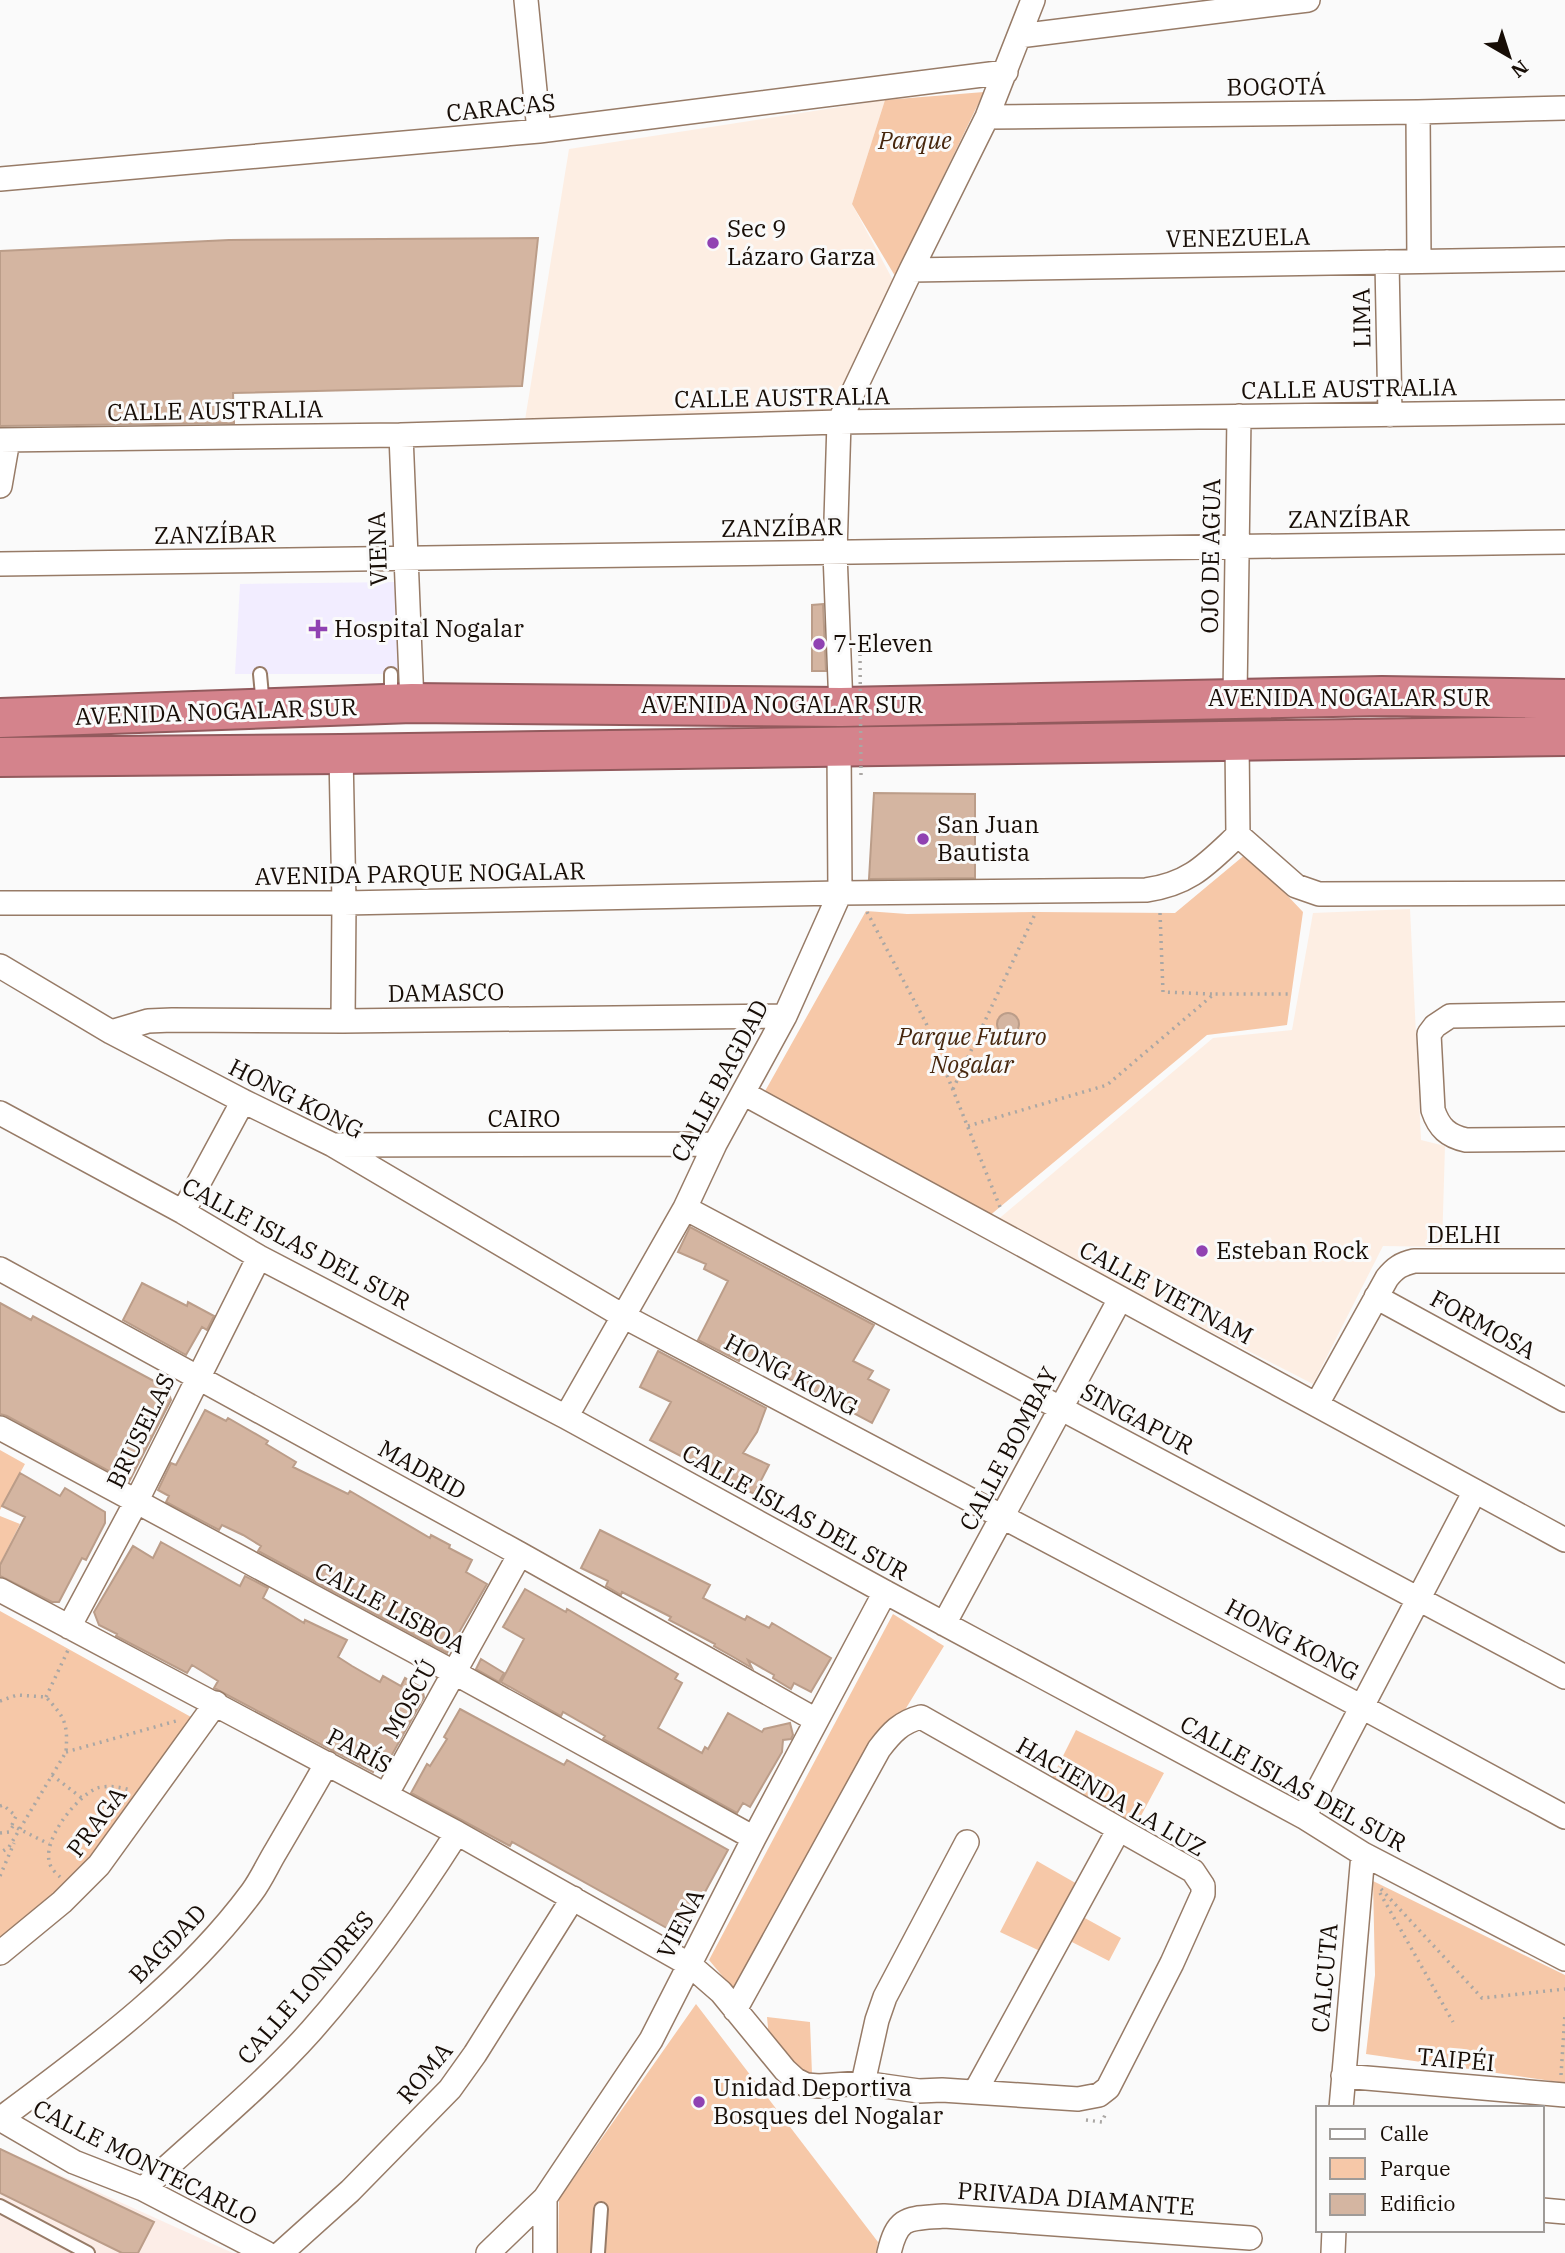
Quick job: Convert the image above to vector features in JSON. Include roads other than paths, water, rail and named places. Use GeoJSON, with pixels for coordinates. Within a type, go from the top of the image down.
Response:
{"type":"FeatureCollection","features":[{"type":"Feature","properties":{"kind":"highway"},"geometry":{"type":"LineString","coordinates":[[1382,696],[1428,685],[1466,680],[1565,678]]}},
{"type":"Feature","properties":{"kind":"highway","name":"AVENIDA NOGALAR SUR"},"geometry":{"type":"LineString","coordinates":[[0,718],[262,692],[841,707],[1382,696],[1565,699]]}},
{"type":"Feature","properties":{"kind":"highway","name":"AVENIDA NOGALAR SUR"},"geometry":{"type":"LineString","coordinates":[[0,757],[341,754],[850,760],[1237,741],[1565,736]]}},
{"type":"Feature","properties":{"kind":"highway"},"geometry":{"type":"LineString","coordinates":[[1347,740],[1430,758],[1565,760]]}},
{"type":"Feature","properties":{"kind":"street"},"geometry":{"type":"LineString","coordinates":[[526,0],[539,131]]}},
{"type":"Feature","properties":{"kind":"street"},"geometry":{"type":"LineString","coordinates":[[841,707],[835,553],[839,422],[987,117],[1033,0]]}},
{"type":"Feature","properties":{"kind":"street"},"geometry":{"type":"LineString","coordinates":[[1019,36],[1308,0]]}},
{"type":"Feature","properties":{"kind":"street","name":"CARACAS"},"geometry":{"type":"LineString","coordinates":[[0,179],[539,131],[1006,72]]}},
{"type":"Feature","properties":{"kind":"street","name":"BOGOTÁ"},"geometry":{"type":"LineString","coordinates":[[987,117],[1565,108]]}},
{"type":"Feature","properties":{"kind":"street"},"geometry":{"type":"LineString","coordinates":[[1418,112],[1419,261]]}},
{"type":"Feature","properties":{"kind":"street","name":"VENEZUELA"},"geometry":{"type":"LineString","coordinates":[[911,270],[1565,259]]}},
{"type":"Feature","properties":{"kind":"street","name":"LIMA"},"geometry":{"type":"LineString","coordinates":[[1387,261],[1391,415]]}},
{"type":"Feature","properties":{"kind":"street","name":"CALLE AUSTRALIA"},"geometry":{"type":"LineString","coordinates":[[4,440],[401,435],[839,422],[1565,412]]}},
{"type":"Feature","properties":{"kind":"street","name":"OJO DE AGUA"},"geometry":{"type":"LineString","coordinates":[[1235,698],[1239,416]]}},
{"type":"Feature","properties":{"kind":"street","name":"VIENA"},"geometry":{"type":"LineString","coordinates":[[398,694],[404,558],[401,435]]}},
{"type":"Feature","properties":{"kind":"street"},"geometry":{"type":"LineString","coordinates":[[0,486],[4,440]]}},
{"type":"Feature","properties":{"kind":"street","name":"ZANZÍBAR"},"geometry":{"type":"LineString","coordinates":[[0,564],[1565,542]]}},
{"type":"Feature","properties":{"kind":"street"},"geometry":{"type":"LineString","coordinates":[[1237,741],[1238,835],[1296,886],[1319,894],[1565,892]]}},
{"type":"Feature","properties":{"kind":"street"},"geometry":{"type":"LineString","coordinates":[[341,754],[343,1021]]}},
{"type":"Feature","properties":{"kind":"street","name":"CALLE BAGDAD"},"geometry":{"type":"LineString","coordinates":[[566,1417],[685,1208],[715,1144],[785,1016],[840,893],[850,760]]}},
{"type":"Feature","properties":{"kind":"street","name":"AVENIDA PARQUE NOGALAR"},"geometry":{"type":"LineString","coordinates":[[0,903],[344,903],[1146,890],[1178,883],[1203,867],[1238,835]]}},
{"type":"Feature","properties":{"kind":"street","name":"HONG KONG"},"geometry":{"type":"LineString","coordinates":[[0,966],[111,1032],[333,1145],[623,1316],[1565,1817]]}},
{"type":"Feature","properties":{"kind":"street"},"geometry":{"type":"LineString","coordinates":[[1565,1014],[1460,1014],[1441,1021],[1429,1034],[1433,1110],[1437,1122],[1452,1136],[1466,1140],[1565,1139]]}},
{"type":"Feature","properties":{"kind":"street","name":"DAMASCO"},"geometry":{"type":"LineString","coordinates":[[111,1032],[148,1021],[172,1020],[343,1021],[785,1016]]}},
{"type":"Feature","properties":{"kind":"street","name":"CALLE VIETNAM"},"geometry":{"type":"LineString","coordinates":[[743,1093],[1565,1540]]}},
{"type":"Feature","properties":{"kind":"street"},"geometry":{"type":"LineString","coordinates":[[183,1212],[243,1101]]}},
{"type":"Feature","properties":{"kind":"street","name":"CALLE ISLAS DEL SUR"},"geometry":{"type":"LineString","coordinates":[[0,1113],[183,1212],[259,1257],[566,1417],[1304,1817],[1363,1854],[1565,1959]]}},
{"type":"Feature","properties":{"kind":"street","name":"CAIRO"},"geometry":{"type":"LineString","coordinates":[[333,1145],[715,1144]]}},
{"type":"Feature","properties":{"kind":"street","name":"SINGAPUR"},"geometry":{"type":"LineString","coordinates":[[685,1208],[1565,1678]]}},
{"type":"Feature","properties":{"kind":"street","name":"BRUSELAS"},"geometry":{"type":"LineString","coordinates":[[70,1635],[259,1257]]}},
{"type":"Feature","properties":{"kind":"street","name":"DELHI"},"geometry":{"type":"LineString","coordinates":[[1317,1404],[1394,1269],[1413,1261],[1565,1261]]}},
{"type":"Feature","properties":{"kind":"street","name":"MADRID"},"geometry":{"type":"LineString","coordinates":[[0,1269],[198,1376],[816,1720]]}},
{"type":"Feature","properties":{"kind":"street","name":"FORMOSA"},"geometry":{"type":"LineString","coordinates":[[1376,1297],[1565,1400]]}},
{"type":"Feature","properties":{"kind":"street","name":"CALLE BOMBAY"},"geometry":{"type":"LineString","coordinates":[[944,1624],[1120,1299]]}},
{"type":"Feature","properties":{"kind":"street","name":"CALLE LISBOA"},"geometry":{"type":"LineString","coordinates":[[0,1428],[455,1673],[754,1838]]}},
{"type":"Feature","properties":{"kind":"street"},"geometry":{"type":"LineString","coordinates":[[1304,1817],[1475,1491]]}},
{"type":"Feature","properties":{"kind":"street","name":"MOSCÚ"},"geometry":{"type":"LineString","coordinates":[[386,1795],[520,1554]]}},
{"type":"Feature","properties":{"kind":"street","name":"PARÍS"},"geometry":{"type":"LineString","coordinates":[[0,1590],[70,1635],[216,1703],[457,1833],[690,1965]]}},
{"type":"Feature","properties":{"kind":"street","name":"VIENA"},"geometry":{"type":"LineString","coordinates":[[488,2253],[545,2199],[651,2040],[754,1838],[885,1592]]}},
{"type":"Feature","properties":{"kind":"street","name":"PRAGA"},"geometry":{"type":"LineString","coordinates":[[0,1953],[62,1902],[99,1865],[216,1703]]}},
{"type":"Feature","properties":{"kind":"street","name":"HACIENDA LA LUZ"},"geometry":{"type":"LineString","coordinates":[[690,1965],[721,1992],[735,2010],[796,2080],[806,2085],[863,2083],[919,2091],[1078,2099],[1100,2095],[1108,2088],[1171,1963],[1203,1894],[1203,1886],[1193,1871],[921,1717],[899,1725],[878,1748],[735,2010]]}},
{"type":"Feature","properties":{"kind":"street","name":"BAGDAD"},"geometry":{"type":"LineString","coordinates":[[0,2119],[91,2051],[141,2009],[182,1972],[217,1934],[253,1891],[327,1763]]}},
{"type":"Feature","properties":{"kind":"street"},"geometry":{"type":"LineString","coordinates":[[975,2092],[1119,1829]]}},
{"type":"Feature","properties":{"kind":"street","name":"CALLE LONDRES"},"geometry":{"type":"LineString","coordinates":[[143,2189],[253,2089],[309,2032],[390,1935],[457,1833]]}},
{"type":"Feature","properties":{"kind":"street"},"geometry":{"type":"LineString","coordinates":[[863,2083],[885,1997],[967,1842]]}},
{"type":"Feature","properties":{"kind":"street","name":"CALCUTA"},"geometry":{"type":"LineString","coordinates":[[1341,2106],[1363,1854]]}},
{"type":"Feature","properties":{"kind":"street","name":"ROMA"},"geometry":{"type":"LineString","coordinates":[[281,2253],[349,2192],[450,2089],[573,1898]]}},
{"type":"Feature","properties":{"kind":"street","name":"TAIPÉI"},"geometry":{"type":"LineString","coordinates":[[1343,2076],[1563,2089]]}},
{"type":"Feature","properties":{"kind":"street","name":"CALLE MONTECARLO"},"geometry":{"type":"LineString","coordinates":[[0,2119],[74,2162],[143,2189],[266,2253]]}},
{"type":"Feature","properties":{"kind":"street"},"geometry":{"type":"LineString","coordinates":[[545,2199],[545,2253]]}},
{"type":"Feature","properties":{"kind":"street"},"geometry":{"type":"LineString","coordinates":[[1544,2210],[1565,2212]]}},
{"type":"Feature","properties":{"kind":"street","name":"PRIVADA DIAMANTE"},"geometry":{"type":"LineString","coordinates":[[889,2253],[900,2224],[944,2216],[1250,2238]]}},
{"type":"Feature","properties":{"kind":"street"},"geometry":{"type":"LineString","coordinates":[[1333,2253],[1334,2232]]}},
{"type":"Feature","properties":{"kind":"lane"},"geometry":{"type":"LineString","coordinates":[[0,2206],[88,2253]]}},
{"type":"Feature","properties":{"kind":"lane"},"geometry":{"type":"LineString","coordinates":[[597,2253],[601,2209]]}},
{"type":"Feature","properties":{"kind":"place","name":"Sec 9 Lázaro Garza"},"geometry":{"type":"Point","coordinates":[713,243]}},
{"type":"Feature","properties":{"kind":"place","name":"Hospital Nogalar"},"geometry":{"type":"Point","coordinates":[318,629]}},
{"type":"Feature","properties":{"kind":"place","name":"7-Eleven"},"geometry":{"type":"Point","coordinates":[819,644]}},
{"type":"Feature","properties":{"kind":"place","name":"San Juan Bautista"},"geometry":{"type":"Point","coordinates":[923,839]}},
{"type":"Feature","properties":{"kind":"place","name":"Esteban Rock"},"geometry":{"type":"Point","coordinates":[1202,1251]}},
{"type":"Feature","properties":{"kind":"place","name":"Unidad Deportiva Bosques del Nogalar"},"geometry":{"type":"Point","coordinates":[699,2102]}},
{"type":"Feature","properties":{"kind":"park label","name":"Parque"},"geometry":{"type":"Point","coordinates":[915,141]}},
{"type":"Feature","properties":{"kind":"park label","name":"Parque Futuro Nogalar"},"geometry":{"type":"Point","coordinates":[972,1051]}}]}
